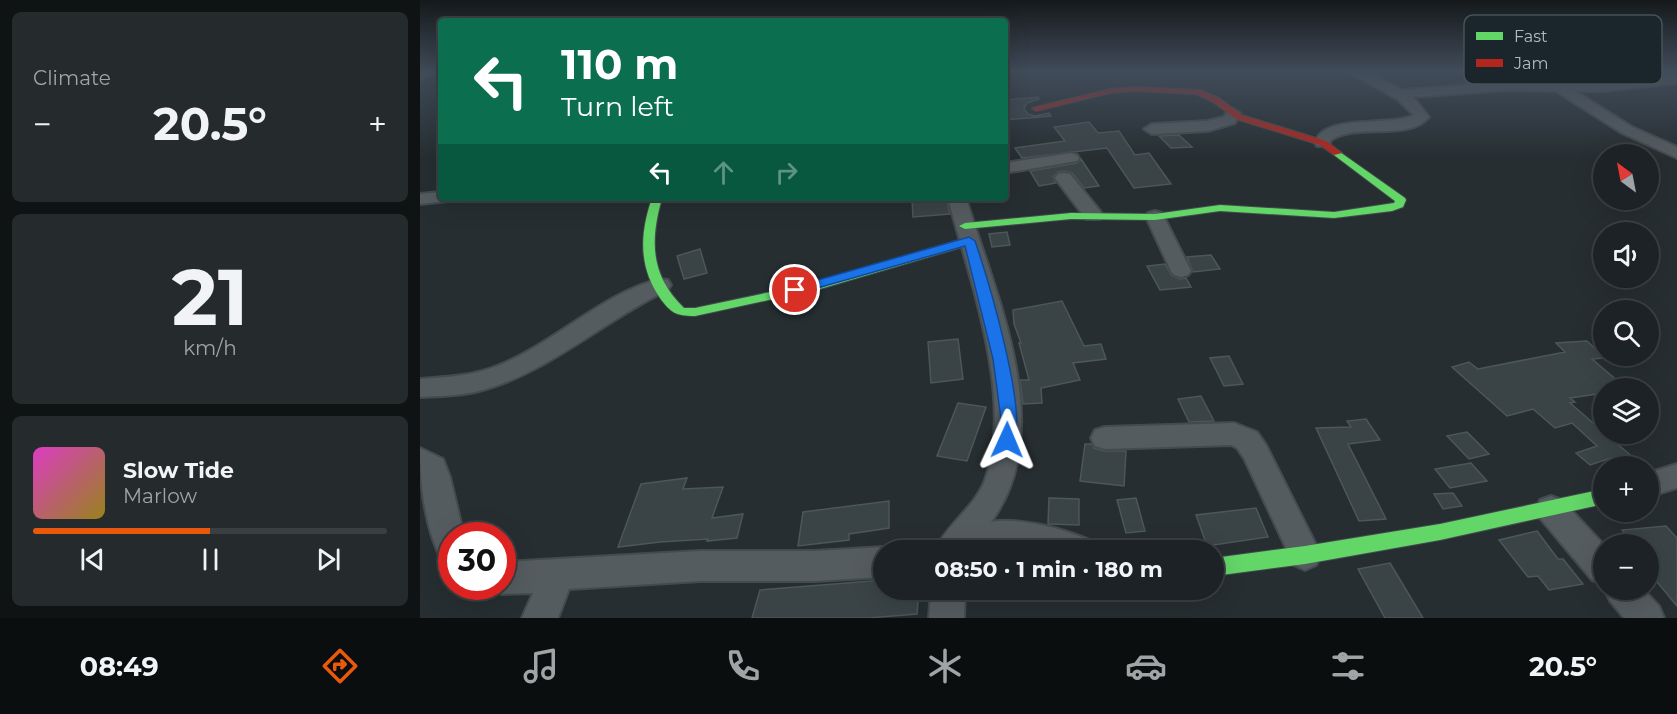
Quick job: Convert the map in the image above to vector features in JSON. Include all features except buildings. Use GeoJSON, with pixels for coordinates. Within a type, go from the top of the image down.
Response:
{"type":"FeatureCollection","features":[{"type":"Feature","properties":{"kind":"street"},"geometry":{"type":"LineString","coordinates":[[1036,108],[1065,101]]}},
{"type":"Feature","properties":{"kind":"street"},"geometry":{"type":"LineString","coordinates":[[656,201],[648,226],[649,255],[660,285],[674,308],[681,312],[694,312],[815,286],[967,234],[1093,215],[1155,217],[1201,210],[1236,208],[1334,215],[1379,211],[1399,205],[1401,200],[1323,143],[1233,113],[1217,101]]}},
{"type":"Feature","properties":{"kind":"street"},"geometry":{"type":"LineString","coordinates":[[1323,143],[1329,133],[1338,130],[1406,125],[1422,117],[1409,101]]}},
{"type":"Feature","properties":{"kind":"street"},"geometry":{"type":"LineString","coordinates":[[1582,101],[1627,130],[1677,153]]}},
{"type":"Feature","properties":{"kind":"street"},"geometry":{"type":"LineString","coordinates":[[1152,129],[1208,126],[1230,120],[1233,113]]}},
{"type":"Feature","properties":{"kind":"street"},"geometry":{"type":"LineString","coordinates":[[1644,136],[1666,133]]}},
{"type":"Feature","properties":{"kind":"street"},"geometry":{"type":"LineString","coordinates":[[1008,168],[1071,158]]}},
{"type":"Feature","properties":{"kind":"street"},"geometry":{"type":"LineString","coordinates":[[1064,178],[1093,215]]}},
{"type":"Feature","properties":{"kind":"street"},"geometry":{"type":"LineString","coordinates":[[420,199],[438,196]]}},
{"type":"Feature","properties":{"kind":"street"},"geometry":{"type":"LineString","coordinates":[[958,201],[982,282],[1000,359],[1009,419],[1006,460],[999,481],[988,504],[958,540]]}},
{"type":"Feature","properties":{"kind":"street"},"geometry":{"type":"LineString","coordinates":[[1155,217],[1181,271]]}},
{"type":"Feature","properties":{"kind":"street"},"geometry":{"type":"LineString","coordinates":[[420,388],[464,385],[505,373],[525,364],[627,300],[660,285]]}},
{"type":"Feature","properties":{"kind":"street"},"geometry":{"type":"LineString","coordinates":[[1105,438],[1234,434],[1247,440],[1256,453],[1305,555]]}},
{"type":"Feature","properties":{"kind":"street"},"geometry":{"type":"LineString","coordinates":[[420,459],[434,467],[444,522]]}},
{"type":"Feature","properties":{"kind":"street"},"geometry":{"type":"LineString","coordinates":[[1659,482],[1677,476]]}},
{"type":"Feature","properties":{"kind":"street"},"geometry":{"type":"LineString","coordinates":[[1224,566],[1305,555],[1440,532],[1593,499]]}},
{"type":"Feature","properties":{"kind":"street"},"geometry":{"type":"LineString","coordinates":[[1551,509],[1593,556]]}},
{"type":"Feature","properties":{"kind":"street"},"geometry":{"type":"LineString","coordinates":[[979,540],[993,535],[1013,534],[1038,540]]}},
{"type":"Feature","properties":{"kind":"street"},"geometry":{"type":"LineString","coordinates":[[516,579],[699,566],[764,565],[826,568],[873,563]]}},
{"type":"Feature","properties":{"kind":"street"},"geometry":{"type":"LineString","coordinates":[[540,618],[557,575]]}},
{"type":"Feature","properties":{"kind":"street"},"geometry":{"type":"LineString","coordinates":[[947,618],[948,600]]}},
{"type":"Feature","properties":{"kind":"street"},"geometry":{"type":"LineString","coordinates":[[1631,600],[1647,618]]}},
{"type":"Feature","properties":{"kind":"traffic: fast"},"geometry":{"type":"LineString","coordinates":[[965,226],[1071,216],[1155,217],[1220,208],[1334,215],[1392,208],[1399,205],[1401,200],[1337,153]]}},
{"type":"Feature","properties":{"kind":"traffic: fast"},"geometry":{"type":"LineString","coordinates":[[656,201],[649,229],[648,245],[653,274],[669,300],[681,312],[695,312],[815,286],[969,241]]}},
{"type":"Feature","properties":{"kind":"traffic: fast"},"geometry":{"type":"LineString","coordinates":[[1224,566],[1305,555],[1440,532],[1593,498]]}},
{"type":"Feature","properties":{"kind":"traffic: jam"},"geometry":{"type":"LineString","coordinates":[[1036,108],[1067,101]]}},
{"type":"Feature","properties":{"kind":"traffic: jam"},"geometry":{"type":"LineString","coordinates":[[1217,101],[1239,117],[1323,143],[1337,153]]}},
{"type":"Feature","properties":{"kind":"route"},"geometry":{"type":"LineString","coordinates":[[795,290],[827,283],[969,241],[982,282],[1000,359],[1009,419],[1007,440]]}}]}
